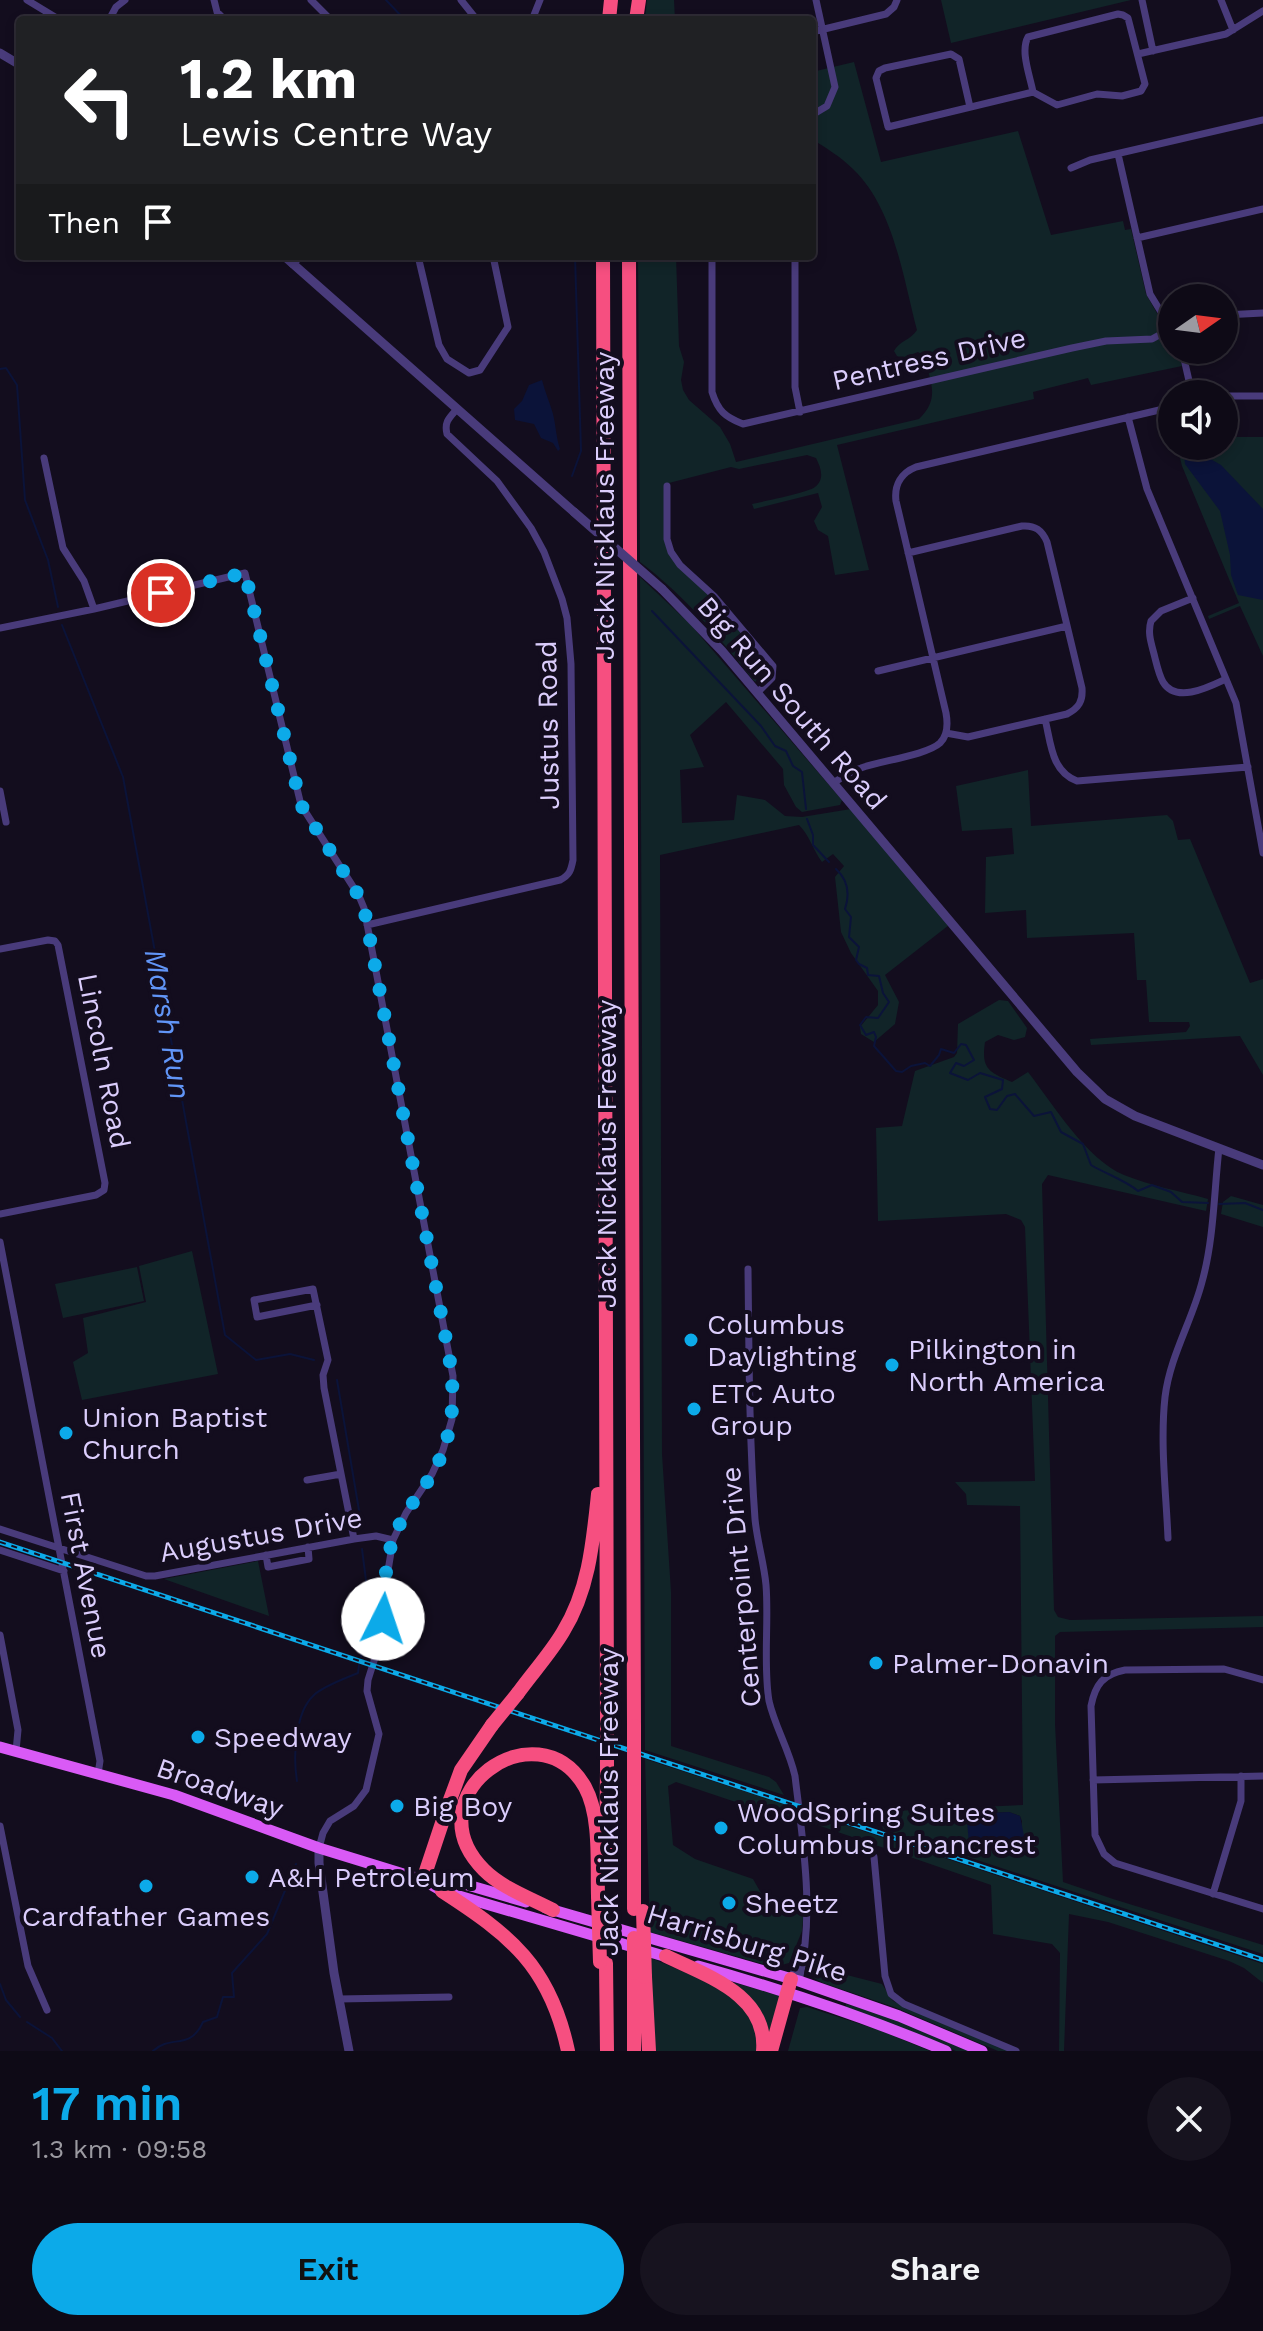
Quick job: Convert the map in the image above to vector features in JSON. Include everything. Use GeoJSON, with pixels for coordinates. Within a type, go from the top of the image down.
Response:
{"type":"FeatureCollection","features":[{"type":"Feature","properties":{"kind":"highway","name":"Jack Nicklaus Freeway"},"geometry":{"type":"LineString","coordinates":[[603,260],[607,1770],[602,1897],[607,2051]]}},
{"type":"Feature","properties":{"kind":"highway","name":"Jack Nicklaus Freeway"},"geometry":{"type":"LineString","coordinates":[[629,260],[634,1779],[640,1975],[634,2051]]}},
{"type":"Feature","properties":{"kind":"highway"},"geometry":{"type":"LineString","coordinates":[[423,1880],[461,1770],[562,1634],[576,1609],[586,1581],[595,1527],[605,1378]]}},
{"type":"Feature","properties":{"kind":"highway"},"geometry":{"type":"LineString","coordinates":[[553,1910],[485,1871],[472,1856],[465,1841],[462,1823],[470,1790],[490,1766],[503,1760],[530,1755],[558,1761],[570,1769],[586,1789],[596,1826],[602,1897]]}},
{"type":"Feature","properties":{"kind":"highway"},"geometry":{"type":"LineString","coordinates":[[442,1891],[489,1921],[515,1945],[539,1974],[556,2008],[568,2051]]}},
{"type":"Feature","properties":{"kind":"highway"},"geometry":{"type":"LineString","coordinates":[[666,1956],[712,1978],[743,1999],[760,2022],[763,2051]]}},
{"type":"Feature","properties":{"kind":"highway"},"geometry":{"type":"LineString","coordinates":[[640,1975],[649,2051]]}},
{"type":"Feature","properties":{"kind":"highway"},"geometry":{"type":"LineString","coordinates":[[771,2051],[794,1986]]}},
{"type":"Feature","properties":{"kind":"highway"},"geometry":{"type":"LineString","coordinates":[[780,2051],[794,1986]]}},
{"type":"Feature","properties":{"kind":"main road","name":"Broadway"},"geometry":{"type":"LineString","coordinates":[[0,1747],[174,1795],[319,1848],[423,1880]]}},
{"type":"Feature","properties":{"kind":"main road","name":"Harrisburg Pike"},"geometry":{"type":"LineString","coordinates":[[423,1880],[447,1879],[553,1910],[899,2016],[982,2051]]}},
{"type":"Feature","properties":{"kind":"main road","name":"Harrisburg Pike"},"geometry":{"type":"LineString","coordinates":[[423,1880],[442,1891],[666,1956],[794,1986],[946,2051]]}},
{"type":"Feature","properties":{"kind":"street"},"geometry":{"type":"LineString","coordinates":[[27,0],[53,16]]}},
{"type":"Feature","properties":{"kind":"street"},"geometry":{"type":"LineString","coordinates":[[111,16],[125,0]]}},
{"type":"Feature","properties":{"kind":"street"},"geometry":{"type":"LineString","coordinates":[[311,0],[327,16]]}},
{"type":"Feature","properties":{"kind":"street"},"geometry":{"type":"LineString","coordinates":[[461,0],[474,16]]}},
{"type":"Feature","properties":{"kind":"street"},"geometry":{"type":"LineString","coordinates":[[816,0],[835,87],[827,106],[816,113]]}},
{"type":"Feature","properties":{"kind":"street"},"geometry":{"type":"LineString","coordinates":[[816,31],[886,14],[897,0]]}},
{"type":"Feature","properties":{"kind":"street"},"geometry":{"type":"LineString","coordinates":[[1142,0],[1153,51]]}},
{"type":"Feature","properties":{"kind":"street"},"geometry":{"type":"LineString","coordinates":[[1221,0],[1233,30]]}},
{"type":"Feature","properties":{"kind":"street"},"geometry":{"type":"LineString","coordinates":[[1138,54],[1201,41],[1233,30],[1263,11]]}},
{"type":"Feature","properties":{"kind":"street"},"geometry":{"type":"LineString","coordinates":[[970,107],[959,59],[951,54],[885,68],[879,71],[876,78],[888,127],[1033,92],[1057,105],[1097,94],[1122,96],[1141,91],[1145,84],[1129,21],[1123,15],[1028,37],[1024,41],[1033,92]]}},
{"type":"Feature","properties":{"kind":"street"},"geometry":{"type":"LineString","coordinates":[[1071,168],[1090,160],[1263,120]]}},
{"type":"Feature","properties":{"kind":"street"},"geometry":{"type":"LineString","coordinates":[[1118,154],[1150,294],[1158,307]]}},
{"type":"Feature","properties":{"kind":"street"},"geometry":{"type":"LineString","coordinates":[[1137,238],[1263,209]]}},
{"type":"Feature","properties":{"kind":"street","name":"Big Run South Road"},"geometry":{"type":"LineString","coordinates":[[298,260],[457,409],[662,589],[700,627],[1077,1072],[1105,1099],[1135,1116],[1263,1165]]}},
{"type":"Feature","properties":{"kind":"street"},"geometry":{"type":"LineString","coordinates":[[419,260],[442,353],[465,373],[480,370],[508,327],[494,260]]}},
{"type":"Feature","properties":{"kind":"street","name":"Pentress Drive"},"geometry":{"type":"LineString","coordinates":[[712,260],[712,392],[717,408],[727,418],[743,424],[1106,341],[1152,339],[1158,336]]}},
{"type":"Feature","properties":{"kind":"street"},"geometry":{"type":"LineString","coordinates":[[795,260],[795,387],[800,412]]}},
{"type":"Feature","properties":{"kind":"street"},"geometry":{"type":"LineString","coordinates":[[1238,314],[1263,313]]}},
{"type":"Feature","properties":{"kind":"street"},"geometry":{"type":"LineString","coordinates":[[1238,396],[1263,396]]}},
{"type":"Feature","properties":{"kind":"street","name":"Justus Road"},"geometry":{"type":"LineString","coordinates":[[367,925],[560,880],[571,871],[573,860],[571,664],[567,618],[544,552],[531,528],[497,481],[447,434],[445,426],[457,409]]}},
{"type":"Feature","properties":{"kind":"street"},"geometry":{"type":"LineString","coordinates":[[833,783],[862,767],[933,748],[946,733],[946,713],[896,501],[899,480],[916,467],[1158,410]]}},
{"type":"Feature","properties":{"kind":"street"},"geometry":{"type":"LineString","coordinates":[[1128,417],[1147,489],[1240,716],[1263,853]]}},
{"type":"Feature","properties":{"kind":"street"},"geometry":{"type":"LineString","coordinates":[[44,458],[63,548],[84,581],[94,609]]}},
{"type":"Feature","properties":{"kind":"street"},"geometry":{"type":"LineString","coordinates":[[667,486],[667,539],[671,552],[773,666],[772,678],[758,692]]}},
{"type":"Feature","properties":{"kind":"street"},"geometry":{"type":"LineString","coordinates":[[908,553],[1022,526],[1038,529],[1047,542],[1082,688],[1080,704],[1074,711],[968,737],[946,733]]}},
{"type":"Feature","properties":{"kind":"street"},"geometry":{"type":"LineString","coordinates":[[0,628],[245,573],[301,805],[359,896],[367,925],[454,1383],[452,1419],[443,1450],[393,1540],[382,1630],[367,1691],[379,1734],[366,1790],[354,1806],[330,1821],[319,1848],[334,1973],[349,2051]]}},
{"type":"Feature","properties":{"kind":"street"},"geometry":{"type":"LineString","coordinates":[[1193,598],[1158,614],[1149,626],[1160,677],[1172,691],[1194,691],[1226,679]]}},
{"type":"Feature","properties":{"kind":"street"},"geometry":{"type":"LineString","coordinates":[[878,671],[1067,626]]}},
{"type":"Feature","properties":{"kind":"street"},"geometry":{"type":"LineString","coordinates":[[1045,719],[1057,766],[1070,778],[1084,781],[1248,767]]}},
{"type":"Feature","properties":{"kind":"street"},"geometry":{"type":"LineString","coordinates":[[0,791],[6,822]]}},
{"type":"Feature","properties":{"kind":"street","name":"Lincoln Road"},"geometry":{"type":"LineString","coordinates":[[0,949],[55,941],[60,950],[105,1183],[104,1190],[96,1195],[0,1214]]}},
{"type":"Feature","properties":{"kind":"street"},"geometry":{"type":"LineString","coordinates":[[1168,1538],[1165,1396],[1178,1344],[1190,1320],[1204,1276],[1219,1148]]}},
{"type":"Feature","properties":{"kind":"street","name":"First Avenue"},"geometry":{"type":"LineString","coordinates":[[0,1242],[100,1761],[98,1774]]}},
{"type":"Feature","properties":{"kind":"street","name":"Centerpoint Drive"},"geometry":{"type":"LineString","coordinates":[[748,1269],[750,1414],[758,1549],[766,1586],[768,1687],[774,1719],[791,1757],[795,1776],[807,1898],[808,1931],[798,1957],[794,1986]]}},
{"type":"Feature","properties":{"kind":"street"},"geometry":{"type":"LineString","coordinates":[[317,1305],[257,1317],[254,1300],[313,1289],[317,1305],[328,1360],[323,1375],[324,1388],[354,1539]]}},
{"type":"Feature","properties":{"kind":"street"},"geometry":{"type":"LineString","coordinates":[[307,1480],[341,1474]]}},
{"type":"Feature","properties":{"kind":"street","name":"Augustus Drive"},"geometry":{"type":"LineString","coordinates":[[0,1529],[146,1576],[354,1539],[376,1536],[393,1540]]}},
{"type":"Feature","properties":{"kind":"street"},"geometry":{"type":"LineString","coordinates":[[0,1550],[64,1571]]}},
{"type":"Feature","properties":{"kind":"street"},"geometry":{"type":"LineString","coordinates":[[0,1635],[18,1730],[16,1751]]}},
{"type":"Feature","properties":{"kind":"street"},"geometry":{"type":"LineString","coordinates":[[1263,1680],[1224,1669],[1125,1670],[1106,1677],[1094,1690],[1091,1706],[1095,1835],[1104,1854],[1115,1863],[1263,1909]]}},
{"type":"Feature","properties":{"kind":"street"},"geometry":{"type":"LineString","coordinates":[[1213,1894],[1241,1801],[1241,1776]]}},
{"type":"Feature","properties":{"kind":"street"},"geometry":{"type":"LineString","coordinates":[[1093,1780],[1263,1776]]}},
{"type":"Feature","properties":{"kind":"street"},"geometry":{"type":"LineString","coordinates":[[0,1826],[28,1966],[47,2010]]}},
{"type":"Feature","properties":{"kind":"street"},"geometry":{"type":"LineString","coordinates":[[874,1857],[885,1976],[891,1994],[904,2004],[1016,2051]]}},
{"type":"Feature","properties":{"kind":"street"},"geometry":{"type":"LineString","coordinates":[[339,1999],[449,1997]]}},
{"type":"Feature","properties":{"kind":"green space"},"geometry":{"type":"Polygon","coordinates":[[[647,0],[674,0],[675,16],[645,16],[647,0]]]}},
{"type":"Feature","properties":{"kind":"green space"},"geometry":{"type":"Polygon","coordinates":[[[941,0],[1131,0],[951,43],[941,0]]]}},
{"type":"Feature","properties":{"kind":"green space"},"geometry":{"type":"Polygon","coordinates":[[[854,62],[881,162],[1018,131],[1051,235],[1123,221],[1125,230],[1131,229],[1146,294],[1158,315],[1158,364],[1182,366],[1091,385],[1088,378],[1033,392],[1034,399],[837,445],[869,570],[835,575],[828,536],[818,530],[814,521],[822,507],[818,493],[754,509],[752,504],[815,487],[821,477],[816,458],[807,455],[739,469],[731,467],[665,484],[667,548],[770,665],[771,675],[757,682],[687,603],[640,562],[638,260],[676,260],[679,346],[684,362],[683,390],[689,400],[720,427],[736,462],[919,419],[930,404],[931,381],[924,356],[918,352],[902,358],[894,351],[917,330],[888,223],[867,185],[853,169],[816,142],[816,71],[854,62]]]}},
{"type":"Feature","properties":{"kind":"green space"},"geometry":{"type":"Polygon","coordinates":[[[1238,437],[1263,437],[1263,656],[1240,606],[1209,619],[1208,616],[1239,603],[1180,460],[1238,460],[1238,437]]]}},
{"type":"Feature","properties":{"kind":"green space"},"geometry":{"type":"Polygon","coordinates":[[[640,577],[690,624],[842,800],[840,805],[802,812],[796,807],[784,785],[783,769],[726,702],[690,735],[704,767],[680,770],[682,823],[734,820],[737,795],[765,800],[785,816],[802,817],[851,809],[949,925],[885,975],[899,1002],[895,1024],[874,1042],[861,1034],[860,1027],[878,1005],[878,991],[851,953],[841,932],[835,877],[844,866],[833,854],[822,862],[799,825],[660,855],[662,1454],[671,1592],[671,1746],[769,1777],[784,1795],[645,1750],[640,577]]]}},
{"type":"Feature","properties":{"kind":"green space"},"geometry":{"type":"Polygon","coordinates":[[[1028,770],[1031,826],[1167,815],[1173,821],[1178,840],[1190,839],[1250,983],[1263,979],[1263,1075],[1240,1036],[1091,1045],[1090,1039],[1186,1032],[1190,1026],[1189,1022],[1149,1022],[1146,980],[1137,980],[1134,933],[1027,938],[1026,910],[985,913],[986,857],[1014,854],[1012,828],[962,831],[956,786],[1028,770]]]}},
{"type":"Feature","properties":{"kind":"green space"},"geometry":{"type":"Polygon","coordinates":[[[999,1000],[1008,1001],[1027,1028],[1025,1037],[1014,1040],[998,1035],[985,1042],[984,1058],[988,1068],[1012,1082],[1028,1072],[1071,1130],[1110,1168],[1145,1182],[1208,1199],[1206,1211],[1048,1175],[1042,1184],[1054,1610],[1058,1617],[1070,1620],[1263,1616],[1263,1627],[1060,1632],[1055,1636],[1055,1724],[1063,1882],[1263,1945],[1263,1954],[883,1829],[882,1824],[893,1811],[1023,1805],[1020,1506],[967,1505],[966,1494],[955,1482],[1035,1481],[1025,1227],[1021,1220],[1006,1214],[878,1221],[876,1128],[902,1126],[915,1071],[954,1057],[957,1053],[958,1024],[999,1000]],[[1009,1812],[972,1814],[970,1844],[1019,1854],[1020,1816],[1009,1812]]]}},
{"type":"Feature","properties":{"kind":"green space"},"geometry":{"type":"Polygon","coordinates":[[[1231,1196],[1263,1205],[1263,1227],[1221,1214],[1223,1202],[1231,1196]]]}},
{"type":"Feature","properties":{"kind":"green space"},"geometry":{"type":"Polygon","coordinates":[[[192,1251],[218,1374],[82,1400],[73,1362],[88,1353],[83,1318],[146,1302],[139,1266],[192,1251]]]}},
{"type":"Feature","properties":{"kind":"green space"},"geometry":{"type":"Polygon","coordinates":[[[137,1267],[144,1301],[63,1318],[55,1284],[137,1267]]]}},
{"type":"Feature","properties":{"kind":"green space"},"geometry":{"type":"Polygon","coordinates":[[[258,1561],[269,1616],[164,1579],[258,1561]]]}},
{"type":"Feature","properties":{"kind":"green space"},"geometry":{"type":"Polygon","coordinates":[[[645,1759],[789,1806],[789,1820],[676,1782],[668,1786],[673,1845],[695,1859],[753,1879],[761,1893],[804,1906],[802,1931],[789,1963],[774,1967],[650,1932],[645,1759]]]}},
{"type":"Feature","properties":{"kind":"green space"},"geometry":{"type":"Polygon","coordinates":[[[806,1812],[1263,1964],[1263,1983],[1229,1961],[1108,1922],[1069,1914],[1064,2051],[1059,2051],[1060,1953],[1052,1944],[993,1934],[991,1885],[806,1821],[806,1812]]]}},
{"type":"Feature","properties":{"kind":"green space"},"geometry":{"type":"Polygon","coordinates":[[[651,1958],[729,1993],[754,2019],[760,2051],[653,2051],[651,1958]]]}},
{"type":"Feature","properties":{"kind":"green space"},"geometry":{"type":"Polygon","coordinates":[[[808,1965],[882,1984],[893,2001],[1010,2051],[998,2051],[894,2007],[823,1983],[814,1978],[808,1965]]]}},
{"type":"Feature","properties":{"kind":"green space"},"geometry":{"type":"Polygon","coordinates":[[[732,1982],[780,1996],[770,2042],[732,1982]]]}},
{"type":"Feature","properties":{"kind":"green space"},"geometry":{"type":"Polygon","coordinates":[[[846,2004],[886,2014],[973,2051],[956,2051],[846,2007],[846,2004]]]}},
{"type":"Feature","properties":{"kind":"green space"},"geometry":{"type":"Polygon","coordinates":[[[807,2007],[879,2030],[930,2051],[788,2051],[800,2008],[807,2007]]]}},
{"type":"Feature","properties":{"kind":"shaded area"},"geometry":{"type":"Polygon","coordinates":[[[542,380],[553,414],[558,451],[553,443],[541,438],[534,424],[515,420],[514,409],[522,401],[529,385],[542,380]]]}},
{"type":"Feature","properties":{"kind":"shaded area"},"geometry":{"type":"Polygon","coordinates":[[[1185,460],[1212,460],[1221,465],[1263,509],[1263,600],[1238,595],[1231,575],[1230,555],[1220,511],[1185,460]]]}},
{"type":"Feature","properties":{"kind":"shaded area"},"geometry":{"type":"Polygon","coordinates":[[[1009,1812],[1020,1816],[1025,1841],[1023,1851],[1015,1854],[969,1844],[967,1821],[972,1814],[1009,1812]]]}},
{"type":"Feature","properties":{"kind":"waterway"},"geometry":{"type":"LineString","coordinates":[[386,0],[401,16]]}},
{"type":"Feature","properties":{"kind":"waterway"},"geometry":{"type":"LineString","coordinates":[[572,476],[581,451],[575,260]]}},
{"type":"Feature","properties":{"kind":"waterway","name":"Marsh Run"},"geometry":{"type":"LineString","coordinates":[[0,369],[6,368],[17,385],[25,500],[48,560],[58,607]]}},
{"type":"Feature","properties":{"kind":"waterway"},"geometry":{"type":"LineString","coordinates":[[652,611],[761,726],[775,746],[786,751],[793,766],[802,772],[806,809]]}},
{"type":"Feature","properties":{"kind":"waterway","name":"Marsh Run"},"geometry":{"type":"LineString","coordinates":[[62,625],[123,777],[225,1335],[256,1360],[290,1354],[314,1360]]}},
{"type":"Feature","properties":{"kind":"waterway"},"geometry":{"type":"LineString","coordinates":[[807,819],[813,845],[829,862]]}},
{"type":"Feature","properties":{"kind":"waterway"},"geometry":{"type":"LineString","coordinates":[[836,869],[847,888],[845,909],[851,917],[849,937],[859,947],[856,960],[867,968],[868,975],[879,976],[889,1002],[878,1018],[866,1017],[860,1025],[866,1035],[874,1032],[874,1046],[896,1071],[902,1072],[925,1063],[930,1066],[941,1049],[954,1053],[961,1044],[966,1045],[974,1060],[964,1066],[956,1063],[950,1073],[968,1080],[980,1073],[1003,1080],[1002,1089],[985,1097],[990,1109],[997,1110],[1007,1096],[1015,1094],[1034,1116],[1051,1112],[1061,1132],[1083,1144],[1091,1165],[1138,1191],[1152,1185],[1171,1192],[1182,1202],[1208,1203]]}},
{"type":"Feature","properties":{"kind":"waterway"},"geometry":{"type":"LineString","coordinates":[[1219,1204],[1245,1203],[1263,1210]]}},
{"type":"Feature","properties":{"kind":"waterway","name":"Marsh Run"},"geometry":{"type":"LineString","coordinates":[[337,1380],[361,1522]]}},
{"type":"Feature","properties":{"kind":"waterway","name":"Marsh Run"},"geometry":{"type":"LineString","coordinates":[[361,1657],[369,1604],[362,1549]]}},
{"type":"Feature","properties":{"kind":"waterway","name":"Marsh Run"},"geometry":{"type":"LineString","coordinates":[[297,1781],[295,1760],[302,1713],[313,1696],[358,1673],[359,1665]]}},
{"type":"Feature","properties":{"kind":"waterway","name":"Marsh Run"},"geometry":{"type":"LineString","coordinates":[[153,2051],[167,2043],[192,2036],[203,2022],[217,2017],[223,1997],[234,1997],[232,1973],[267,1934],[296,1864]]}},
{"type":"Feature","properties":{"kind":"waterway"},"geometry":{"type":"LineString","coordinates":[[0,1984],[6,2000],[20,2017]]}},
{"type":"Feature","properties":{"kind":"waterway"},"geometry":{"type":"LineString","coordinates":[[27,2022],[52,2038],[62,2051]]}},
{"type":"Feature","properties":{"kind":"railway"},"geometry":{"type":"LineString","coordinates":[[0,1542],[1263,1960]]}},
{"type":"Feature","properties":{"kind":"place","name":"Columbus Daylighting"},"geometry":{"type":"Point","coordinates":[691,1340]}},
{"type":"Feature","properties":{"kind":"place","name":"Pilkington in North America"},"geometry":{"type":"Point","coordinates":[892,1365]}},
{"type":"Feature","properties":{"kind":"place","name":"ETC Auto Group"},"geometry":{"type":"Point","coordinates":[694,1409]}},
{"type":"Feature","properties":{"kind":"place","name":"Union Baptist Church"},"geometry":{"type":"Point","coordinates":[66,1433]}},
{"type":"Feature","properties":{"kind":"place","name":"Palmer-Donavin"},"geometry":{"type":"Point","coordinates":[876,1663]}},
{"type":"Feature","properties":{"kind":"place","name":"Speedway"},"geometry":{"type":"Point","coordinates":[198,1737]}},
{"type":"Feature","properties":{"kind":"place","name":"Big Boy"},"geometry":{"type":"Point","coordinates":[397,1806]}},
{"type":"Feature","properties":{"kind":"place","name":"WoodSpring Suites Columbus Urbancrest"},"geometry":{"type":"Point","coordinates":[721,1828]}},
{"type":"Feature","properties":{"kind":"place","name":"A&H Petroleum"},"geometry":{"type":"Point","coordinates":[252,1877]}},
{"type":"Feature","properties":{"kind":"place","name":"Cardfather Games"},"geometry":{"type":"Point","coordinates":[146,1886]}},
{"type":"Feature","properties":{"kind":"place","name":"Sheetz"},"geometry":{"type":"Point","coordinates":[729,1903]}},
{"type":"Feature","properties":{"kind":"route"},"geometry":{"type":"LineString","coordinates":[[161,593],[245,573],[301,805],[364,908],[454,1389],[452,1419],[443,1450],[393,1540],[383,1619]]}}]}
